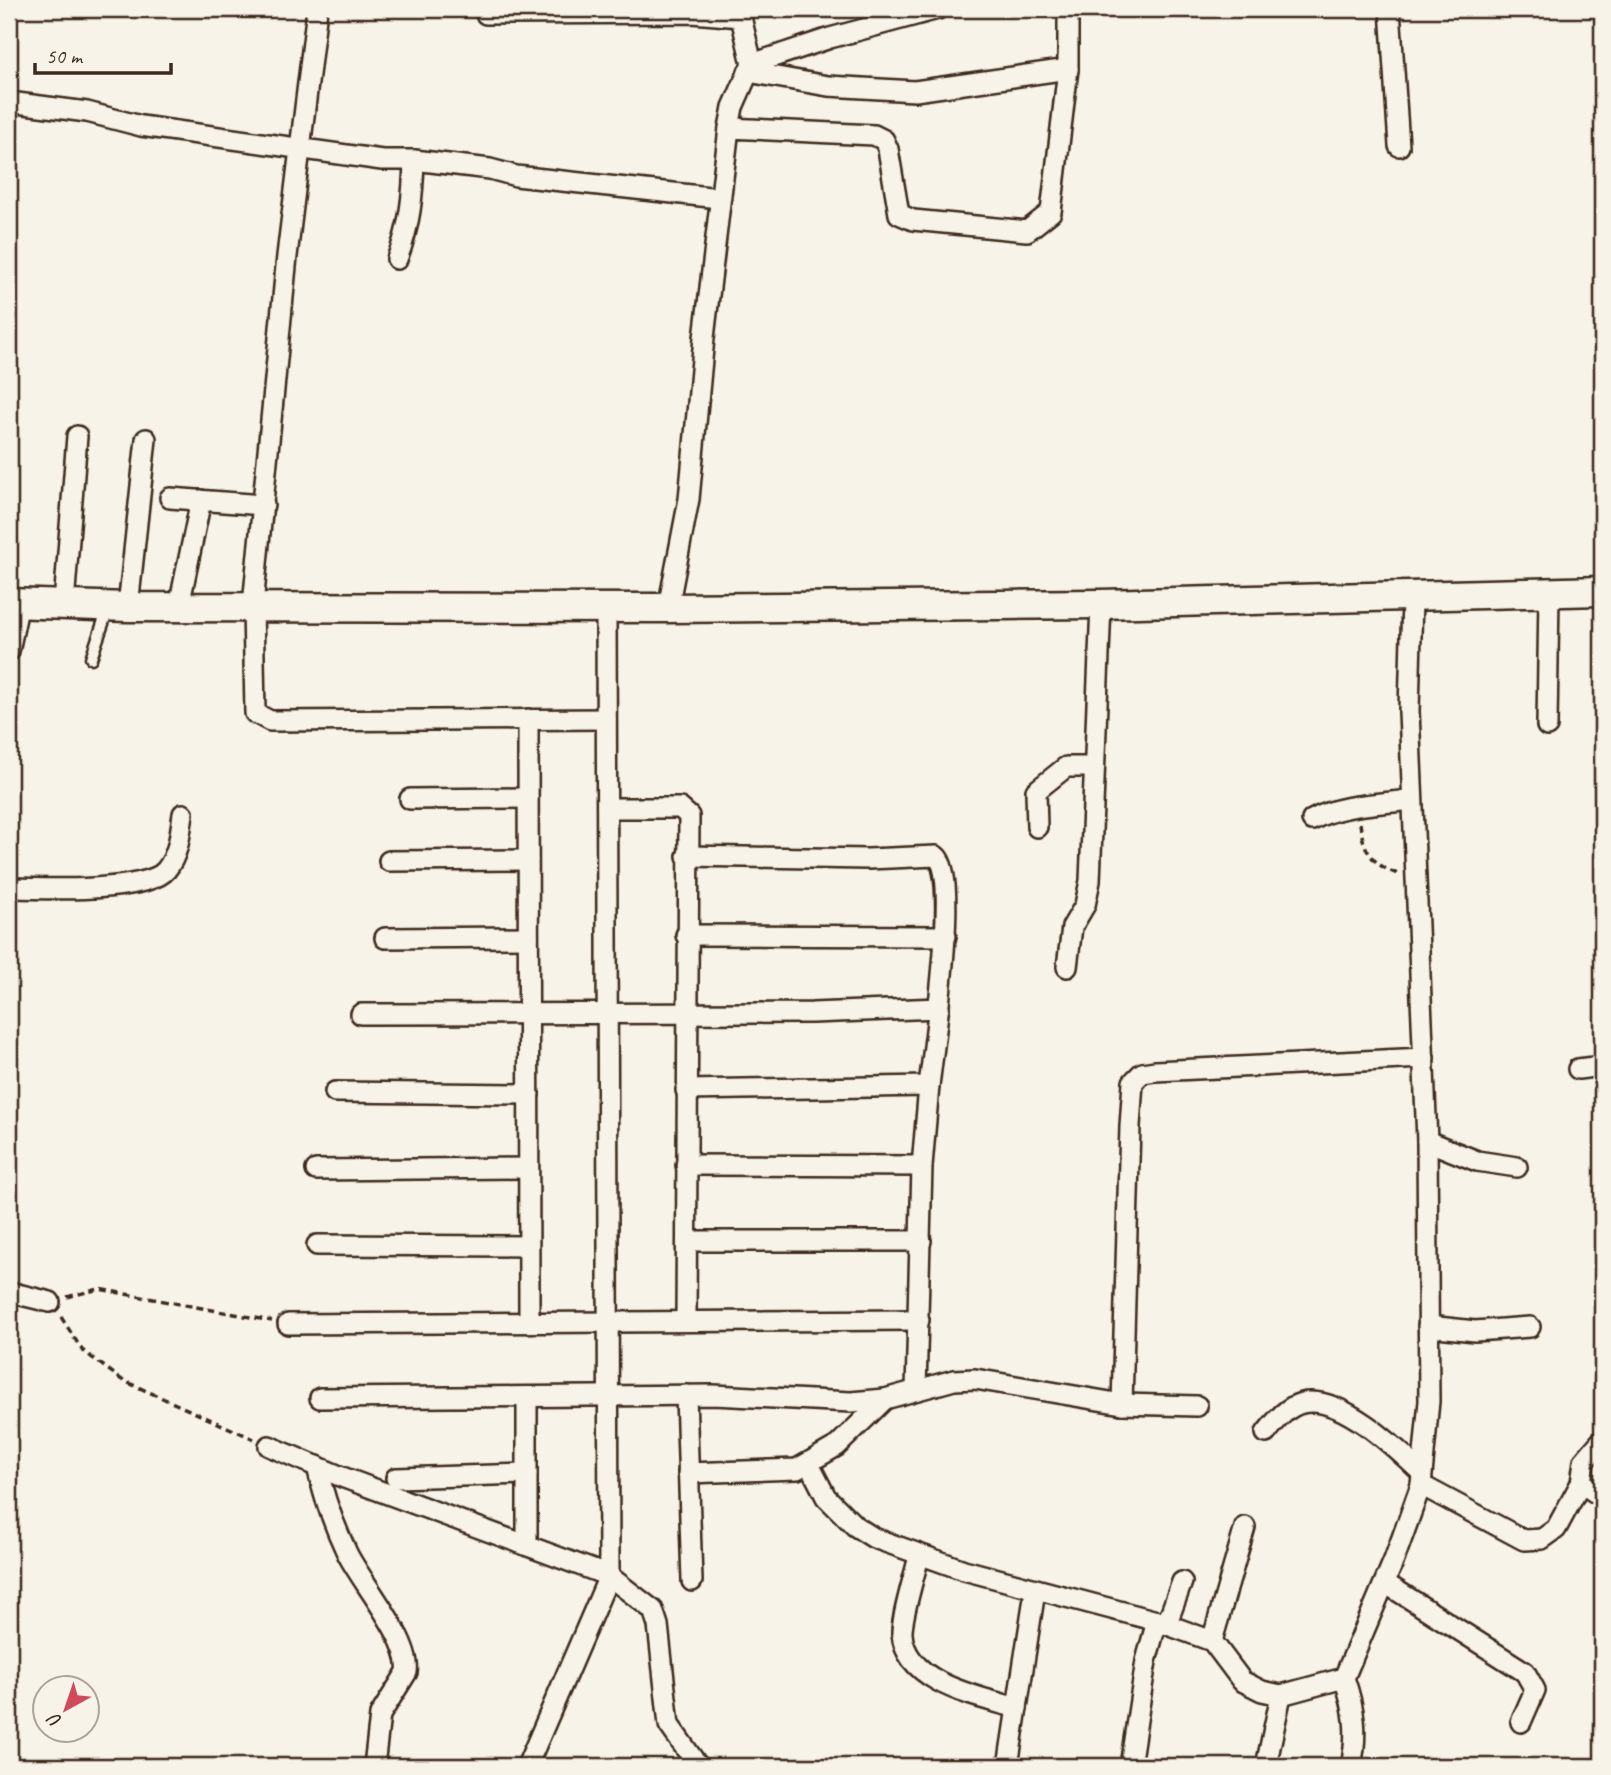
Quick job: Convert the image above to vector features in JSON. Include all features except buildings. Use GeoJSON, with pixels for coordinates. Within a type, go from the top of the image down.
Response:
{"type":"FeatureCollection","features":[{"type":"Feature","properties":{"kind":"street"},"geometry":{"type":"LineString","coordinates":[[317,9],[300,146],[253,605],[253,705],[262,719],[606,719]]}},
{"type":"Feature","properties":{"kind":"street"},"geometry":{"type":"LineString","coordinates":[[750,68],[830,38],[938,9]]}},
{"type":"Feature","properties":{"kind":"street"},"geometry":{"type":"LineString","coordinates":[[729,128],[874,135],[884,140],[888,149],[899,214],[913,220],[1027,231],[1051,212],[1068,69],[1068,9]]}},
{"type":"Feature","properties":{"kind":"street"},"geometry":{"type":"LineString","coordinates":[[1390,9],[1399,146]]}},
{"type":"Feature","properties":{"kind":"street"},"geometry":{"type":"LineString","coordinates":[[486,14],[742,13],[750,68],[733,107],[729,128],[719,198],[689,499],[668,608]]}},
{"type":"Feature","properties":{"kind":"street"},"geometry":{"type":"LineString","coordinates":[[750,68],[828,86],[915,92],[1068,69]]}},
{"type":"Feature","properties":{"kind":"street"},"geometry":{"type":"LineString","coordinates":[[9,102],[87,112],[141,126],[300,146],[383,160],[414,160],[490,169],[516,176],[719,198]]}},
{"type":"Feature","properties":{"kind":"street"},"geometry":{"type":"LineString","coordinates":[[397,259],[408,230],[413,204],[414,160]]}},
{"type":"Feature","properties":{"kind":"street"},"geometry":{"type":"LineString","coordinates":[[64,604],[77,436]]}},
{"type":"Feature","properties":{"kind":"street"},"geometry":{"type":"LineString","coordinates":[[118,607],[146,439]]}},
{"type":"Feature","properties":{"kind":"street"},"geometry":{"type":"LineString","coordinates":[[170,498],[264,505]]}},
{"type":"Feature","properties":{"kind":"street"},"geometry":{"type":"LineString","coordinates":[[179,606],[201,500]]}},
{"type":"Feature","properties":{"kind":"street"},"geometry":{"type":"LineString","coordinates":[[9,651],[14,603],[118,607],[253,605],[364,608],[668,608],[1101,604],[1602,591]]}},
{"type":"Feature","properties":{"kind":"street"},"geometry":{"type":"LineString","coordinates":[[1547,726],[1549,593]]}},
{"type":"Feature","properties":{"kind":"street"},"geometry":{"type":"LineString","coordinates":[[1352,1766],[1356,1743],[1355,1715],[1343,1678],[1385,1583],[1421,1478],[1429,1401],[1427,1141],[1409,711],[1412,598]]}},
{"type":"Feature","properties":{"kind":"street"},"geometry":{"type":"LineString","coordinates":[[1067,967],[1072,928],[1085,905],[1090,881],[1101,604]]}},
{"type":"Feature","properties":{"kind":"street"},"geometry":{"type":"LineString","coordinates":[[527,1766],[608,1576],[606,608]]}},
{"type":"Feature","properties":{"kind":"street"},"geometry":{"type":"LineString","coordinates":[[528,719],[529,1322]]}},
{"type":"Feature","properties":{"kind":"street"},"geometry":{"type":"LineString","coordinates":[[1037,827],[1036,791],[1066,767],[1093,768]]}},
{"type":"Feature","properties":{"kind":"street"},"geometry":{"type":"LineString","coordinates":[[410,799],[528,798]]}},
{"type":"Feature","properties":{"kind":"street"},"geometry":{"type":"LineString","coordinates":[[1312,820],[1321,815],[1358,807],[1411,800]]}},
{"type":"Feature","properties":{"kind":"street"},"geometry":{"type":"LineString","coordinates":[[607,808],[672,807],[686,811],[690,823],[687,856],[686,1321]]}},
{"type":"Feature","properties":{"kind":"street"},"geometry":{"type":"LineString","coordinates":[[9,888],[76,888],[147,883],[164,872],[176,854],[183,814]]}},
{"type":"Feature","properties":{"kind":"street"},"geometry":{"type":"LineString","coordinates":[[687,856],[868,859],[936,856],[944,866],[946,936],[922,1166],[916,1390]]}},
{"type":"Feature","properties":{"kind":"street"},"geometry":{"type":"LineString","coordinates":[[389,861],[528,860]]}},
{"type":"Feature","properties":{"kind":"street"},"geometry":{"type":"LineString","coordinates":[[687,935],[946,936]]}},
{"type":"Feature","properties":{"kind":"street"},"geometry":{"type":"LineString","coordinates":[[385,938],[527,937]]}},
{"type":"Feature","properties":{"kind":"street"},"geometry":{"type":"LineString","coordinates":[[361,1014],[812,1013],[939,1008]]}},
{"type":"Feature","properties":{"kind":"street"},"geometry":{"type":"LineString","coordinates":[[1122,1404],[1130,1126],[1132,1089],[1137,1077],[1155,1071],[1423,1058]]}},
{"type":"Feature","properties":{"kind":"street"},"geometry":{"type":"LineString","coordinates":[[1578,1069],[1602,1066]]}},
{"type":"Feature","properties":{"kind":"street"},"geometry":{"type":"LineString","coordinates":[[686,1090],[929,1086]]}},
{"type":"Feature","properties":{"kind":"street"},"geometry":{"type":"LineString","coordinates":[[335,1092],[529,1094]]}},
{"type":"Feature","properties":{"kind":"street"},"geometry":{"type":"LineString","coordinates":[[1427,1141],[1477,1161],[1517,1167]]}},
{"type":"Feature","properties":{"kind":"street"},"geometry":{"type":"LineString","coordinates":[[686,1165],[922,1166]]}},
{"type":"Feature","properties":{"kind":"street"},"geometry":{"type":"LineString","coordinates":[[316,1170],[528,1168]]}},
{"type":"Feature","properties":{"kind":"street"},"geometry":{"type":"LineString","coordinates":[[687,1241],[921,1241]]}},
{"type":"Feature","properties":{"kind":"street"},"geometry":{"type":"LineString","coordinates":[[317,1245],[528,1246]]}},
{"type":"Feature","properties":{"kind":"street"},"geometry":{"type":"LineString","coordinates":[[9,1292],[50,1302]]}},
{"type":"Feature","properties":{"kind":"street"},"geometry":{"type":"LineString","coordinates":[[288,1324],[919,1320]]}},
{"type":"Feature","properties":{"kind":"street"},"geometry":{"type":"LineString","coordinates":[[1428,1326],[1475,1331],[1530,1327]]}},
{"type":"Feature","properties":{"kind":"street"},"geometry":{"type":"LineString","coordinates":[[320,1398],[686,1395],[851,1402],[886,1399],[954,1380],[975,1379],[1122,1404],[1197,1406]]}},
{"type":"Feature","properties":{"kind":"street"},"geometry":{"type":"LineString","coordinates":[[686,1395],[692,1581]]}},
{"type":"Feature","properties":{"kind":"street"},"geometry":{"type":"LineString","coordinates":[[527,1398],[527,1545]]}},
{"type":"Feature","properties":{"kind":"street"},"geometry":{"type":"LineString","coordinates":[[688,1473],[788,1471],[809,1464],[837,1446],[886,1399]]}},
{"type":"Feature","properties":{"kind":"street"},"geometry":{"type":"LineString","coordinates":[[1266,1433],[1284,1411],[1301,1403],[1315,1402],[1344,1413],[1382,1436],[1421,1478],[1524,1540],[1542,1539],[1556,1529],[1581,1483],[1584,1461],[1602,1440]]}},
{"type":"Feature","properties":{"kind":"street"},"geometry":{"type":"LineString","coordinates":[[269,1446],[608,1576],[653,1610],[658,1625],[669,1725],[698,1766]]}},
{"type":"Feature","properties":{"kind":"street"},"geometry":{"type":"LineString","coordinates":[[809,1464],[826,1497],[855,1526],[874,1538],[919,1556],[1035,1591],[1162,1622],[1212,1641],[1242,1681],[1262,1691],[1281,1695],[1343,1678]]}},
{"type":"Feature","properties":{"kind":"street"},"geometry":{"type":"LineString","coordinates":[[317,1466],[323,1495],[348,1554],[402,1645],[408,1664],[407,1672],[380,1714],[374,1766]]}},
{"type":"Feature","properties":{"kind":"street"},"geometry":{"type":"LineString","coordinates":[[396,1478],[527,1474]]}},
{"type":"Feature","properties":{"kind":"street"},"geometry":{"type":"LineString","coordinates":[[1581,1483],[1602,1497]]}},
{"type":"Feature","properties":{"kind":"street"},"geometry":{"type":"LineString","coordinates":[[1212,1641],[1245,1527]]}},
{"type":"Feature","properties":{"kind":"street"},"geometry":{"type":"LineString","coordinates":[[919,1556],[902,1634],[908,1652],[927,1675],[950,1689],[1017,1708]]}},
{"type":"Feature","properties":{"kind":"street"},"geometry":{"type":"LineString","coordinates":[[1130,1766],[1146,1661],[1182,1582]]}},
{"type":"Feature","properties":{"kind":"street"},"geometry":{"type":"LineString","coordinates":[[1385,1583],[1525,1672],[1535,1690],[1521,1723]]}},
{"type":"Feature","properties":{"kind":"street"},"geometry":{"type":"LineString","coordinates":[[1008,1766],[1035,1591]]}},
{"type":"Feature","properties":{"kind":"street"},"geometry":{"type":"LineString","coordinates":[[1266,1766],[1281,1695]]}},
{"type":"Feature","properties":{"kind":"lane"},"geometry":{"type":"LineString","coordinates":[[91,658],[118,607]]}},
{"type":"Feature","properties":{"kind":"path"},"geometry":{"type":"LineString","coordinates":[[1358,807],[1363,845],[1372,860],[1397,874],[1414,875]]}},
{"type":"Feature","properties":{"kind":"path"},"geometry":{"type":"LineString","coordinates":[[269,1446],[122,1380],[82,1350],[50,1302],[99,1289],[288,1324]]}}]}
